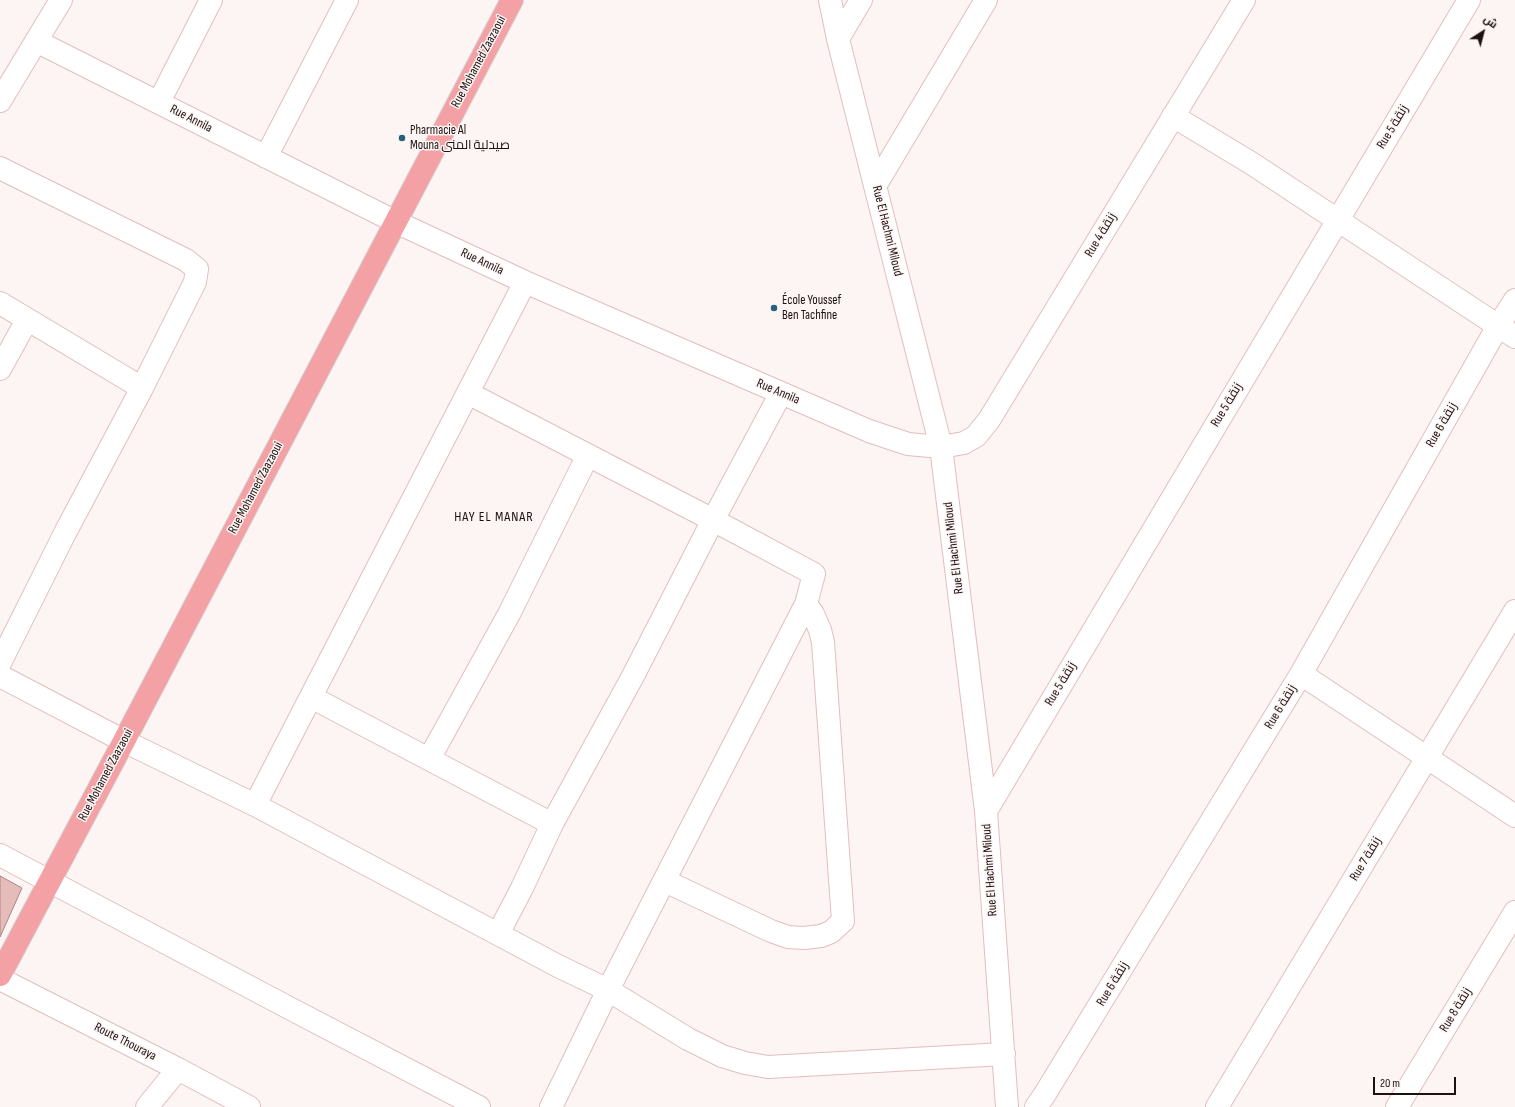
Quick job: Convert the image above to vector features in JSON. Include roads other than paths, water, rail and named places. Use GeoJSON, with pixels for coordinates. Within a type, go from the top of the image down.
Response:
{"type":"FeatureCollection","features":[{"type":"Feature","properties":{"kind":"main road","name":"Rue Mohamed Zaazaoui"},"geometry":{"type":"LineString","coordinates":[[0,975],[124,742],[512,0]]}},
{"type":"Feature","properties":{"kind":"street"},"geometry":{"type":"LineString","coordinates":[[0,101],[61,0]]}},
{"type":"Feature","properties":{"kind":"street"},"geometry":{"type":"LineString","coordinates":[[159,102],[211,0]]}},
{"type":"Feature","properties":{"kind":"street"},"geometry":{"type":"LineString","coordinates":[[266,157],[347,0]]}},
{"type":"Feature","properties":{"kind":"street","name":"Rue El Hachmi Miloud"},"geometry":{"type":"LineString","coordinates":[[830,0],[838,39],[941,448],[986,811],[1007,1107]]}},
{"type":"Feature","properties":{"kind":"street"},"geometry":{"type":"LineString","coordinates":[[838,39],[861,0]]}},
{"type":"Feature","properties":{"kind":"street"},"geometry":{"type":"LineString","coordinates":[[875,186],[986,0]]}},
{"type":"Feature","properties":{"kind":"street","name":"Rue 4 زنقة"},"geometry":{"type":"LineString","coordinates":[[941,448],[964,443],[976,436],[989,420],[1244,0]]}},
{"type":"Feature","properties":{"kind":"street","name":"Rue 5 زنقة"},"geometry":{"type":"LineString","coordinates":[[986,811],[1469,0]]}},
{"type":"Feature","properties":{"kind":"street","name":"Rue Annila"},"geometry":{"type":"LineString","coordinates":[[36,41],[396,222],[525,282],[868,431],[908,444],[941,448]]}},
{"type":"Feature","properties":{"kind":"street"},"geometry":{"type":"LineString","coordinates":[[1173,116],[1251,163],[1507,331]]}},
{"type":"Feature","properties":{"kind":"street"},"geometry":{"type":"LineString","coordinates":[[0,168],[186,260],[197,268],[195,282],[142,388],[66,531],[0,663]]}},
{"type":"Feature","properties":{"kind":"street"},"geometry":{"type":"LineString","coordinates":[[255,805],[525,282]]}},
{"type":"Feature","properties":{"kind":"street","name":"Rue 6 زنقة"},"geometry":{"type":"LineString","coordinates":[[1036,1107],[1054,1081],[1507,331],[1515,300]]}},
{"type":"Feature","properties":{"kind":"street"},"geometry":{"type":"LineString","coordinates":[[0,303],[142,388]]}},
{"type":"Feature","properties":{"kind":"street"},"geometry":{"type":"LineString","coordinates":[[0,369],[27,320]]}},
{"type":"Feature","properties":{"kind":"street"},"geometry":{"type":"LineString","coordinates":[[468,393],[814,574],[806,604],[608,990],[551,1107]]}},
{"type":"Feature","properties":{"kind":"street"},"geometry":{"type":"LineString","coordinates":[[498,934],[522,888],[552,824],[633,676],[713,520],[781,393]]}},
{"type":"Feature","properties":{"kind":"street"},"geometry":{"type":"LineString","coordinates":[[429,759],[509,614],[588,455]]}},
{"type":"Feature","properties":{"kind":"street"},"geometry":{"type":"LineString","coordinates":[[665,881],[788,937],[804,938],[821,936],[831,932],[843,921],[823,642],[815,619],[806,604]]}},
{"type":"Feature","properties":{"kind":"street","name":"Rue 7 زنقة"},"geometry":{"type":"LineString","coordinates":[[1217,1107],[1515,611]]}},
{"type":"Feature","properties":{"kind":"street"},"geometry":{"type":"LineString","coordinates":[[1301,674],[1515,816]]}},
{"type":"Feature","properties":{"kind":"street"},"geometry":{"type":"LineString","coordinates":[[0,676],[124,742],[255,805],[498,934],[608,990],[688,1039],[722,1056],[768,1067],[1004,1054]]}},
{"type":"Feature","properties":{"kind":"street"},"geometry":{"type":"LineString","coordinates":[[311,697],[552,824]]}},
{"type":"Feature","properties":{"kind":"street"},"geometry":{"type":"LineString","coordinates":[[0,854],[479,1107]]}},
{"type":"Feature","properties":{"kind":"street","name":"Rue 8 زنقة"},"geometry":{"type":"LineString","coordinates":[[1397,1107],[1515,912]]}},
{"type":"Feature","properties":{"kind":"street","name":"Route Thouraya"},"geometry":{"type":"LineString","coordinates":[[0,979],[178,1069],[249,1107]]}},
{"type":"Feature","properties":{"kind":"street"},"geometry":{"type":"LineString","coordinates":[[147,1107],[178,1069]]}},
{"type":"Feature","properties":{"kind":"place","name":"Pharmacie Al Mouna صيدلية المنى"},"geometry":{"type":"Point","coordinates":[402,138]}},
{"type":"Feature","properties":{"kind":"place","name":"École Youssef Ben Tachfine"},"geometry":{"type":"Point","coordinates":[774,308]}},
{"type":"Feature","properties":{"kind":"district","name":"HAY EL MANAR"},"geometry":{"type":"Point","coordinates":[494,517]}}]}
